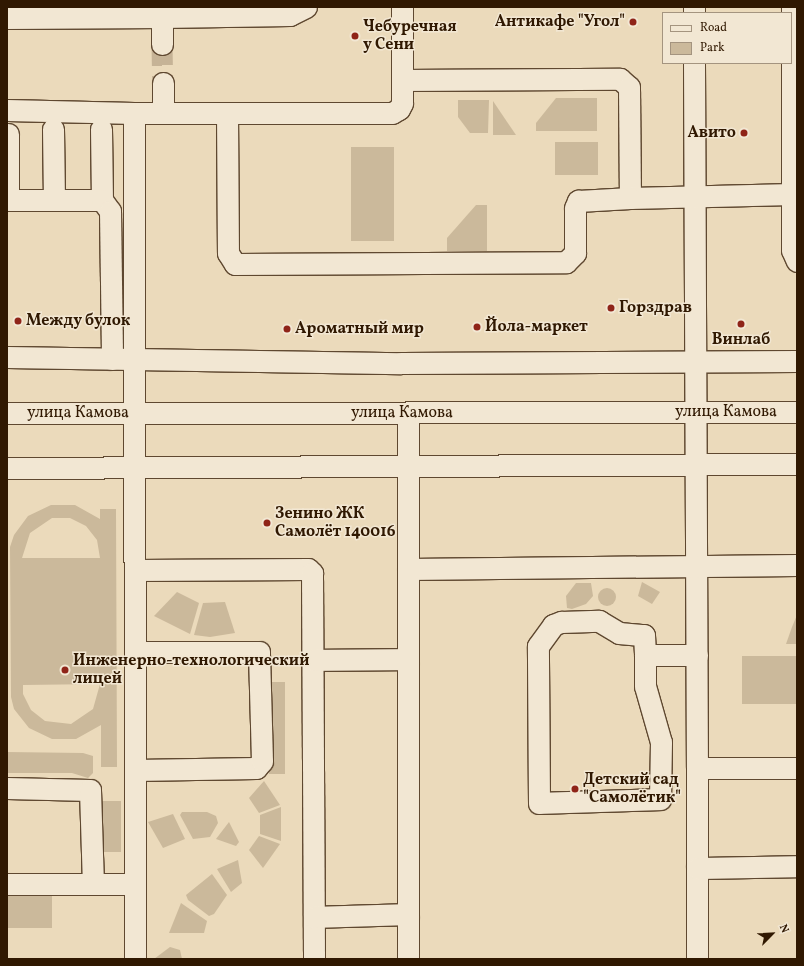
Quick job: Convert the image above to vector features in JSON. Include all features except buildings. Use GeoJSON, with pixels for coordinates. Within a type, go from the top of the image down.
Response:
{"type":"FeatureCollection","features":[{"type":"Feature","properties":{"kind":"street"},"geometry":{"type":"LineString","coordinates":[[7,18],[140,12],[162,17],[290,15],[306,7]]}},
{"type":"Feature","properties":{"kind":"street"},"geometry":{"type":"LineString","coordinates":[[7,110],[134,113],[392,113],[399,110],[402,102],[402,7]]}},
{"type":"Feature","properties":{"kind":"street"},"geometry":{"type":"LineString","coordinates":[[792,7],[792,250],[797,261]]}},
{"type":"Feature","properties":{"kind":"street"},"geometry":{"type":"LineString","coordinates":[[162,17],[162,44]]}},
{"type":"Feature","properties":{"kind":"street"},"geometry":{"type":"LineString","coordinates":[[694,64],[698,362],[697,959]]}},
{"type":"Feature","properties":{"kind":"street"},"geometry":{"type":"LineString","coordinates":[[402,80],[626,81],[629,87],[630,198]]}},
{"type":"Feature","properties":{"kind":"street"},"geometry":{"type":"LineString","coordinates":[[163,83],[163,113]]}},
{"type":"Feature","properties":{"kind":"street"},"geometry":{"type":"LineString","coordinates":[[134,113],[136,413],[135,959]]}},
{"type":"Feature","properties":{"kind":"street"},"geometry":{"type":"LineString","coordinates":[[227,113],[228,253],[235,264],[566,262],[575,253],[575,208],[578,201],[630,198],[792,194]]}},
{"type":"Feature","properties":{"kind":"street"},"geometry":{"type":"LineString","coordinates":[[53,129],[54,200]]}},
{"type":"Feature","properties":{"kind":"street"},"geometry":{"type":"LineString","coordinates":[[101,129],[102,200],[110,211],[112,359]]}},
{"type":"Feature","properties":{"kind":"street"},"geometry":{"type":"LineString","coordinates":[[8,134],[8,200],[102,200]]}},
{"type":"Feature","properties":{"kind":"street"},"geometry":{"type":"LineString","coordinates":[[7,358],[797,362]]}},
{"type":"Feature","properties":{"kind":"street","name":"улица Камова"},"geometry":{"type":"LineString","coordinates":[[7,413],[797,412]]}},
{"type":"Feature","properties":{"kind":"street"},"geometry":{"type":"LineString","coordinates":[[408,413],[408,959]]}},
{"type":"Feature","properties":{"kind":"street"},"geometry":{"type":"LineString","coordinates":[[7,468],[797,464]]}},
{"type":"Feature","properties":{"kind":"street"},"geometry":{"type":"LineString","coordinates":[[408,569],[797,565]]}},
{"type":"Feature","properties":{"kind":"street"},"geometry":{"type":"LineString","coordinates":[[136,570],[308,569],[315,579],[314,959]]}},
{"type":"Feature","properties":{"kind":"street"},"geometry":{"type":"LineString","coordinates":[[599,621],[619,633],[644,635],[645,656],[645,686],[662,742],[660,799],[539,802],[539,641],[556,623],[599,621]]}},
{"type":"Feature","properties":{"kind":"street"},"geometry":{"type":"LineString","coordinates":[[135,652],[259,652],[262,761],[256,768],[135,770]]}},
{"type":"Feature","properties":{"kind":"street"},"geometry":{"type":"LineString","coordinates":[[645,656],[697,655]]}},
{"type":"Feature","properties":{"kind":"street"},"geometry":{"type":"LineString","coordinates":[[314,660],[408,659]]}},
{"type":"Feature","properties":{"kind":"street"},"geometry":{"type":"LineString","coordinates":[[697,768],[797,768]]}},
{"type":"Feature","properties":{"kind":"street"},"geometry":{"type":"LineString","coordinates":[[7,788],[90,790],[93,884]]}},
{"type":"Feature","properties":{"kind":"street"},"geometry":{"type":"LineString","coordinates":[[697,868],[797,866]]}},
{"type":"Feature","properties":{"kind":"street"},"geometry":{"type":"LineString","coordinates":[[7,884],[135,884]]}},
{"type":"Feature","properties":{"kind":"street"},"geometry":{"type":"LineString","coordinates":[[314,917],[408,914]]}},
{"type":"Feature","properties":{"kind":"green space"},"geometry":{"type":"Polygon","coordinates":[[[556,98],[597,98],[597,131],[536,131],[536,123],[556,98]]]}},
{"type":"Feature","properties":{"kind":"green space"},"geometry":{"type":"Polygon","coordinates":[[[458,100],[489,100],[488,133],[470,133],[458,117],[458,100]]]}},
{"type":"Feature","properties":{"kind":"green space"},"geometry":{"type":"Polygon","coordinates":[[[493,101],[516,135],[493,135],[493,101]]]}},
{"type":"Feature","properties":{"kind":"green space"},"geometry":{"type":"Polygon","coordinates":[[[555,142],[598,142],[598,175],[555,175],[555,142]]]}},
{"type":"Feature","properties":{"kind":"green space"},"geometry":{"type":"Polygon","coordinates":[[[351,147],[394,147],[394,241],[351,241],[351,147]]]}},
{"type":"Feature","properties":{"kind":"green space"},"geometry":{"type":"Polygon","coordinates":[[[476,205],[487,205],[487,251],[447,251],[447,238],[476,205]]]}},
{"type":"Feature","properties":{"kind":"green space"},"geometry":{"type":"Polygon","coordinates":[[[51,505],[75,505],[100,519],[100,509],[116,509],[117,767],[101,767],[101,725],[76,739],[52,739],[29,728],[14,709],[11,697],[10,547],[14,535],[28,516],[51,505]],[[52,518],[30,533],[22,558],[100,558],[97,540],[86,526],[70,518],[52,518]],[[100,684],[23,685],[23,694],[31,710],[45,721],[71,724],[93,709],[100,684]]]}},
{"type":"Feature","properties":{"kind":"green space"},"geometry":{"type":"Polygon","coordinates":[[[642,582],[660,592],[652,604],[638,596],[642,582]]]}},
{"type":"Feature","properties":{"kind":"green space"},"geometry":{"type":"Polygon","coordinates":[[[576,583],[591,583],[593,596],[586,604],[572,609],[567,608],[566,596],[576,583]]]}},
{"type":"Feature","properties":{"kind":"green space"},"geometry":{"type":"Polygon","coordinates":[[[607,588],[613,591],[616,597],[613,603],[607,606],[601,603],[598,597],[601,591],[607,588]]]}},
{"type":"Feature","properties":{"kind":"green space"},"geometry":{"type":"Polygon","coordinates":[[[177,592],[199,603],[190,634],[154,616],[177,592]]]}},
{"type":"Feature","properties":{"kind":"green space"},"geometry":{"type":"Polygon","coordinates":[[[225,602],[235,633],[210,637],[194,635],[203,603],[225,602]]]}},
{"type":"Feature","properties":{"kind":"green space"},"geometry":{"type":"Polygon","coordinates":[[[797,615],[797,644],[786,644],[792,627],[797,615]]]}},
{"type":"Feature","properties":{"kind":"green space"},"geometry":{"type":"Polygon","coordinates":[[[742,656],[797,656],[797,704],[742,704],[742,656]]]}},
{"type":"Feature","properties":{"kind":"green space"},"geometry":{"type":"Polygon","coordinates":[[[269,682],[285,682],[285,774],[269,774],[269,682]]]}},
{"type":"Feature","properties":{"kind":"green space"},"geometry":{"type":"Polygon","coordinates":[[[7,752],[83,753],[93,756],[93,773],[88,778],[72,773],[7,773],[7,752]]]}},
{"type":"Feature","properties":{"kind":"green space"},"geometry":{"type":"Polygon","coordinates":[[[264,781],[280,805],[259,813],[249,798],[264,781]]]}},
{"type":"Feature","properties":{"kind":"green space"},"geometry":{"type":"Polygon","coordinates":[[[102,801],[121,801],[121,852],[102,852],[102,801]]]}},
{"type":"Feature","properties":{"kind":"green space"},"geometry":{"type":"Polygon","coordinates":[[[281,807],[281,841],[260,834],[260,815],[281,807]]]}},
{"type":"Feature","properties":{"kind":"green space"},"geometry":{"type":"Polygon","coordinates":[[[182,812],[207,812],[216,816],[218,823],[210,837],[193,839],[180,815],[182,812]]]}},
{"type":"Feature","properties":{"kind":"green space"},"geometry":{"type":"Polygon","coordinates":[[[173,814],[185,839],[163,848],[148,822],[173,814]]]}},
{"type":"Feature","properties":{"kind":"green space"},"geometry":{"type":"Polygon","coordinates":[[[229,822],[239,842],[236,846],[216,839],[229,822]]]}},
{"type":"Feature","properties":{"kind":"green space"},"geometry":{"type":"Polygon","coordinates":[[[259,836],[280,844],[263,868],[249,850],[259,836]]]}},
{"type":"Feature","properties":{"kind":"green space"},"geometry":{"type":"Polygon","coordinates":[[[238,860],[242,883],[231,892],[217,869],[238,860]]]}},
{"type":"Feature","properties":{"kind":"green space"},"geometry":{"type":"Polygon","coordinates":[[[212,874],[227,895],[214,914],[209,916],[188,900],[186,895],[212,874]]]}},
{"type":"Feature","properties":{"kind":"green space"},"geometry":{"type":"Polygon","coordinates":[[[7,890],[52,890],[52,928],[7,928],[7,890]]]}},
{"type":"Feature","properties":{"kind":"green space"},"geometry":{"type":"Polygon","coordinates":[[[181,903],[207,921],[204,933],[169,933],[181,903]]]}},
{"type":"Feature","properties":{"kind":"green space"},"geometry":{"type":"Polygon","coordinates":[[[170,947],[180,950],[182,959],[154,959],[170,947]]]}},
{"type":"Feature","properties":{"kind":"tunnel"},"geometry":{"type":"LineString","coordinates":[[162,44],[163,83]]}},
{"type":"Feature","properties":{"kind":"place","name":"Антикафе \"Угол\""},"geometry":{"type":"Point","coordinates":[633,22]}},
{"type":"Feature","properties":{"kind":"place","name":"Чебуречная у Сени"},"geometry":{"type":"Point","coordinates":[355,36]}},
{"type":"Feature","properties":{"kind":"place","name":"Авито"},"geometry":{"type":"Point","coordinates":[744,133]}},
{"type":"Feature","properties":{"kind":"place","name":"Горздрав"},"geometry":{"type":"Point","coordinates":[611,308]}},
{"type":"Feature","properties":{"kind":"place","name":"Между булок"},"geometry":{"type":"Point","coordinates":[18,321]}},
{"type":"Feature","properties":{"kind":"place","name":"Винлаб"},"geometry":{"type":"Point","coordinates":[741,324]}},
{"type":"Feature","properties":{"kind":"place","name":"Йола-маркет"},"geometry":{"type":"Point","coordinates":[477,327]}},
{"type":"Feature","properties":{"kind":"place","name":"Ароматный мир"},"geometry":{"type":"Point","coordinates":[287,329]}},
{"type":"Feature","properties":{"kind":"place","name":"Зенино ЖК Самолёт 140016"},"geometry":{"type":"Point","coordinates":[267,523]}},
{"type":"Feature","properties":{"kind":"place","name":"Инженерно-технологический лицей"},"geometry":{"type":"Point","coordinates":[65,670]}},
{"type":"Feature","properties":{"kind":"place","name":"Детский сад \"Самолётик\""},"geometry":{"type":"Point","coordinates":[575,789]}}]}
